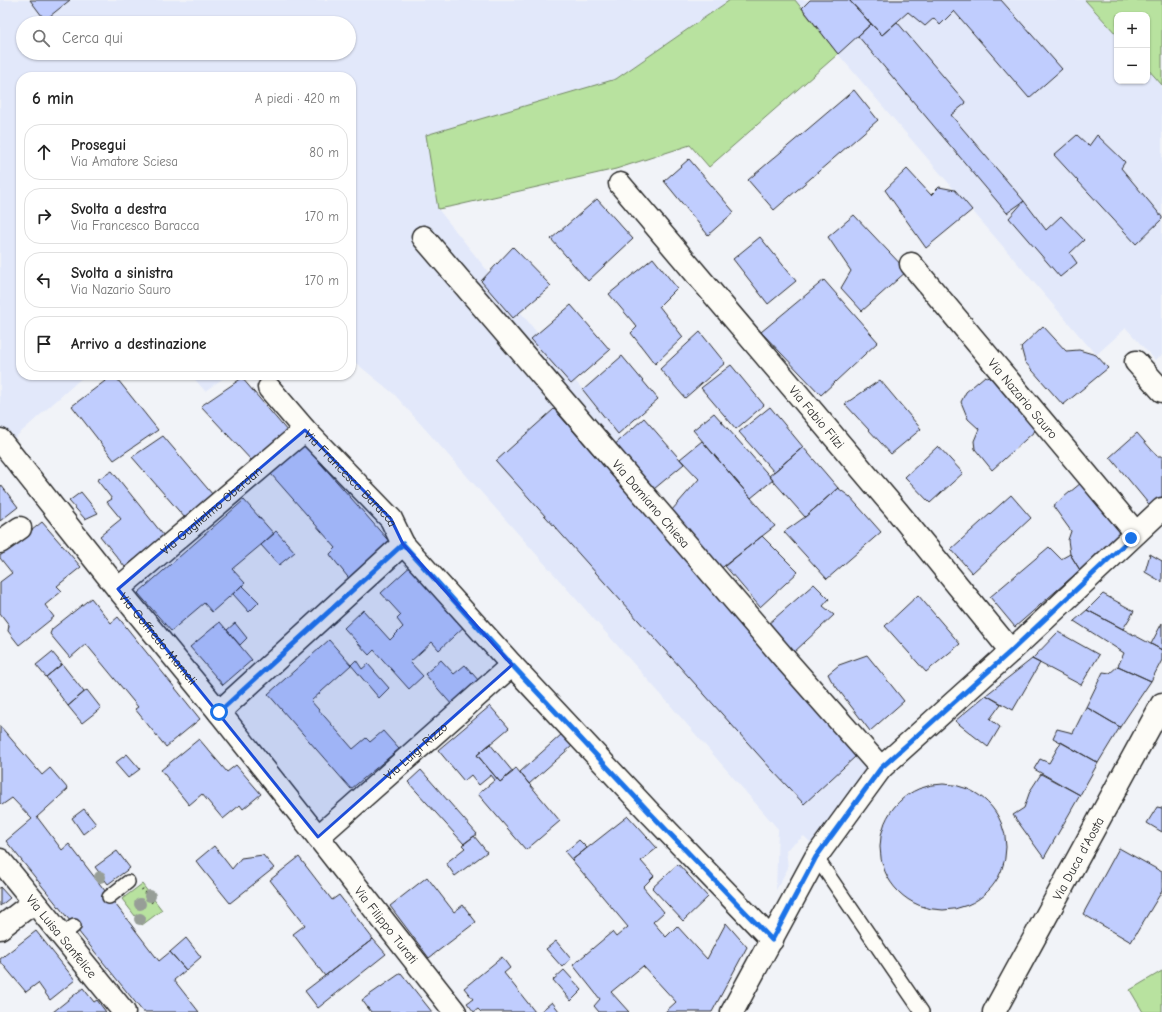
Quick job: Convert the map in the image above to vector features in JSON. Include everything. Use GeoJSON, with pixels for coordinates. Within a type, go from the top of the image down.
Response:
{"type":"FeatureCollection","features":[{"type":"Feature","properties":{"kind":"street","name":"Via Fabio Filzi"},"geometry":{"type":"LineString","coordinates":[[620,184],[897,511],[1011,651]]}},
{"type":"Feature","properties":{"kind":"street","name":"Via Damiano Chiesa"},"geometry":{"type":"LineString","coordinates":[[423,237],[779,652],[881,768]]}},
{"type":"Feature","properties":{"kind":"street","name":"Via Nazario Sauro"},"geometry":{"type":"LineString","coordinates":[[911,264],[1136,533]]}},
{"type":"Feature","properties":{"kind":"street"},"geometry":{"type":"LineString","coordinates":[[1136,362],[1162,391]]}},
{"type":"Feature","properties":{"kind":"street","name":"Via Francesco Baracca"},"geometry":{"type":"LineString","coordinates":[[268,388],[305,430],[391,519],[403,544],[512,665],[656,820],[772,940]]}},
{"type":"Feature","properties":{"kind":"street","name":"Via Guglielmo Oberdan"},"geometry":{"type":"LineString","coordinates":[[118,589],[305,430]]}},
{"type":"Feature","properties":{"kind":"street","name":"Via Goffredo Mameli"},"geometry":{"type":"LineString","coordinates":[[0,440],[318,837]]}},
{"type":"Feature","properties":{"kind":"street"},"geometry":{"type":"LineString","coordinates":[[732,1012],[816,857],[881,768],[1011,651],[1162,509]]}},
{"type":"Feature","properties":{"kind":"street"},"geometry":{"type":"LineString","coordinates":[[0,542],[20,528]]}},
{"type":"Feature","properties":{"kind":"street"},"geometry":{"type":"LineString","coordinates":[[219,712],[403,544]]}},
{"type":"Feature","properties":{"kind":"street","name":"Via Luigi Rizzo"},"geometry":{"type":"LineString","coordinates":[[318,837],[512,665]]}},
{"type":"Feature","properties":{"kind":"street","name":"Via Duca d'Aosta"},"geometry":{"type":"LineString","coordinates":[[994,1012],[1162,704]]}},
{"type":"Feature","properties":{"kind":"street","name":"Via Filippo Turati"},"geometry":{"type":"LineString","coordinates":[[318,837],[455,1012]]}},
{"type":"Feature","properties":{"kind":"street","name":"Via Luisa Sanfelice"},"geometry":{"type":"LineString","coordinates":[[0,860],[34,902],[68,931],[124,1012]]}},
{"type":"Feature","properties":{"kind":"street"},"geometry":{"type":"LineString","coordinates":[[0,928],[34,902]]}},
{"type":"Feature","properties":{"kind":"lane"},"geometry":{"type":"LineString","coordinates":[[816,857],[922,1012]]}},
{"type":"Feature","properties":{"kind":"lane"},"geometry":{"type":"LineString","coordinates":[[109,897],[134,884]]}},
{"type":"Feature","properties":{"kind":"path"},"geometry":{"type":"LineString","coordinates":[[134,884],[154,905]]}},
{"type":"Feature","properties":{"kind":"highlighted area"},"geometry":{"type":"Polygon","coordinates":[[[305,430],[391,519],[403,544],[512,665],[318,837],[118,589],[305,430]]]}},
{"type":"Feature","properties":{"kind":"shaded area"},"geometry":{"type":"Polygon","coordinates":[[[0,0],[730,0],[616,79],[426,135],[438,209],[618,434],[669,511],[882,757],[825,857],[804,836],[786,850],[788,868],[776,890],[778,829],[664,698],[394,394],[356,363],[356,72],[16,72],[16,380],[79,380],[11,441],[0,426],[0,0]]]}},
{"type":"Feature","properties":{"kind":"shaded area"},"geometry":{"type":"Polygon","coordinates":[[[795,0],[1085,0],[1114,32],[1114,84],[1150,84],[1150,71],[1162,85],[1162,355],[1155,360],[1126,328],[1096,355],[838,54],[795,0]]]}},
{"type":"Feature","properties":{"kind":"shaded area"},"geometry":{"type":"Polygon","coordinates":[[[195,380],[221,380],[205,391],[195,380]]]}},
{"type":"Feature","properties":{"kind":"green space"},"geometry":{"type":"Polygon","coordinates":[[[730,0],[795,0],[838,54],[709,167],[690,145],[616,169],[438,209],[426,135],[616,79],[730,0]]]}},
{"type":"Feature","properties":{"kind":"green space"},"geometry":{"type":"Polygon","coordinates":[[[1085,0],[1162,0],[1162,85],[1150,71],[1150,12],[1114,12],[1114,32],[1085,0]]]}},
{"type":"Feature","properties":{"kind":"green space"},"geometry":{"type":"Polygon","coordinates":[[[142,884],[162,910],[142,925],[122,899],[142,884]]]}},
{"type":"Feature","properties":{"kind":"green space"},"geometry":{"type":"Polygon","coordinates":[[[1162,971],[1162,1012],[1143,1012],[1130,990],[1162,971]]]}},
{"type":"Feature","properties":{"kind":"building"},"geometry":{"type":"Polygon","coordinates":[[[30,0],[70,0],[50,16],[42,16],[30,0]]]}},
{"type":"Feature","properties":{"kind":"building"},"geometry":{"type":"Polygon","coordinates":[[[810,0],[849,0],[871,24],[838,54],[802,8],[810,0]]]}},
{"type":"Feature","properties":{"kind":"building"},"geometry":{"type":"Polygon","coordinates":[[[849,0],[1001,0],[1062,69],[1029,98],[954,11],[940,25],[934,18],[925,26],[908,12],[882,35],[849,0]]]}},
{"type":"Feature","properties":{"kind":"building"},"geometry":{"type":"Polygon","coordinates":[[[897,22],[966,103],[951,115],[1024,201],[1007,213],[858,36],[871,24],[882,35],[897,22]]]}},
{"type":"Feature","properties":{"kind":"building"},"geometry":{"type":"Polygon","coordinates":[[[854,90],[878,120],[774,210],[748,180],[854,90]]]}},
{"type":"Feature","properties":{"kind":"building"},"geometry":{"type":"Polygon","coordinates":[[[1077,135],[1089,146],[1097,135],[1125,162],[1121,168],[1162,217],[1162,219],[1136,244],[1054,155],[1077,135]]]}},
{"type":"Feature","properties":{"kind":"building"},"geometry":{"type":"Polygon","coordinates":[[[689,159],[734,212],[708,235],[664,181],[689,159]]]}},
{"type":"Feature","properties":{"kind":"building"},"geometry":{"type":"Polygon","coordinates":[[[907,169],[931,195],[939,187],[955,190],[972,210],[926,248],[885,190],[907,169]]]}},
{"type":"Feature","properties":{"kind":"building"},"geometry":{"type":"Polygon","coordinates":[[[597,199],[633,239],[588,281],[551,239],[597,199]]]}},
{"type":"Feature","properties":{"kind":"building"},"geometry":{"type":"Polygon","coordinates":[[[1024,201],[1046,230],[1061,216],[1084,240],[1070,253],[1077,263],[1060,277],[1009,218],[1024,201]]]}},
{"type":"Feature","properties":{"kind":"building"},"geometry":{"type":"Polygon","coordinates":[[[854,215],[907,271],[862,311],[841,288],[851,271],[828,237],[854,215]]]}},
{"type":"Feature","properties":{"kind":"building"},"geometry":{"type":"Polygon","coordinates":[[[760,237],[796,281],[768,304],[733,259],[760,237]]]}},
{"type":"Feature","properties":{"kind":"building"},"geometry":{"type":"Polygon","coordinates":[[[513,247],[551,286],[513,318],[481,281],[513,247]]]}},
{"type":"Feature","properties":{"kind":"building"},"geometry":{"type":"Polygon","coordinates":[[[653,258],[677,288],[659,306],[683,337],[655,364],[631,333],[637,327],[609,294],[653,258]]]}},
{"type":"Feature","properties":{"kind":"building"},"geometry":{"type":"Polygon","coordinates":[[[824,280],[878,342],[821,395],[761,332],[824,280]]]}},
{"type":"Feature","properties":{"kind":"building"},"geometry":{"type":"Polygon","coordinates":[[[571,305],[610,350],[571,384],[531,339],[571,305]]]}},
{"type":"Feature","properties":{"kind":"building"},"geometry":{"type":"Polygon","coordinates":[[[1043,326],[1066,351],[1079,350],[1096,355],[1108,368],[1063,405],[1025,362],[1021,347],[1043,326]]]}},
{"type":"Feature","properties":{"kind":"building"},"geometry":{"type":"Polygon","coordinates":[[[700,332],[725,363],[685,398],[660,369],[700,332]]]}},
{"type":"Feature","properties":{"kind":"building"},"geometry":{"type":"Polygon","coordinates":[[[622,356],[658,399],[618,434],[583,390],[622,356]]]}},
{"type":"Feature","properties":{"kind":"building"},"geometry":{"type":"Polygon","coordinates":[[[731,365],[764,405],[736,429],[701,388],[731,365]]]}},
{"type":"Feature","properties":{"kind":"building"},"geometry":{"type":"Polygon","coordinates":[[[985,376],[999,382],[1036,430],[992,470],[975,449],[974,441],[979,429],[968,419],[961,402],[966,392],[985,376]]]}},
{"type":"Feature","properties":{"kind":"building"},"geometry":{"type":"Polygon","coordinates":[[[106,380],[118,380],[158,430],[114,460],[72,406],[106,380]]]}},
{"type":"Feature","properties":{"kind":"building"},"geometry":{"type":"Polygon","coordinates":[[[239,380],[244,380],[288,432],[252,461],[201,406],[239,380]]]}},
{"type":"Feature","properties":{"kind":"building"},"geometry":{"type":"Polygon","coordinates":[[[880,380],[921,429],[891,454],[845,404],[880,380]]]}},
{"type":"Feature","properties":{"kind":"building"},"geometry":{"type":"Polygon","coordinates":[[[770,407],[803,447],[774,472],[739,432],[770,407]]]}},
{"type":"Feature","properties":{"kind":"building"},"geometry":{"type":"Polygon","coordinates":[[[554,409],[856,756],[804,804],[496,461],[554,409]]]}},
{"type":"Feature","properties":{"kind":"building"},"geometry":{"type":"Polygon","coordinates":[[[714,413],[773,480],[751,498],[693,430],[714,413]]]}},
{"type":"Feature","properties":{"kind":"building"},"geometry":{"type":"Polygon","coordinates":[[[644,418],[684,464],[648,494],[610,449],[644,418]]]}},
{"type":"Feature","properties":{"kind":"building"},"geometry":{"type":"Polygon","coordinates":[[[1137,433],[1157,456],[1162,456],[1162,509],[1157,514],[1110,457],[1137,433]]]}},
{"type":"Feature","properties":{"kind":"building"},"geometry":{"type":"Polygon","coordinates":[[[163,436],[213,495],[185,518],[132,457],[163,436]]]}},
{"type":"Feature","properties":{"kind":"building"},"geometry":{"type":"Polygon","coordinates":[[[702,441],[775,526],[719,570],[671,511],[699,479],[680,459],[702,441]]]}},
{"type":"Feature","properties":{"kind":"building"},"geometry":{"type":"Polygon","coordinates":[[[302,442],[393,546],[351,581],[330,554],[336,548],[271,474],[302,442]]]}},
{"type":"Feature","properties":{"kind":"building"},"geometry":{"type":"Polygon","coordinates":[[[938,446],[963,473],[930,503],[905,477],[938,446]]]}},
{"type":"Feature","properties":{"kind":"building"},"geometry":{"type":"Polygon","coordinates":[[[803,447],[838,488],[805,517],[769,476],[803,447]]]}},
{"type":"Feature","properties":{"kind":"building"},"geometry":{"type":"Polygon","coordinates":[[[112,471],[164,536],[125,567],[100,536],[121,519],[107,502],[112,499],[97,480],[112,471]]]}},
{"type":"Feature","properties":{"kind":"building"},"geometry":{"type":"Polygon","coordinates":[[[1081,483],[1131,538],[1086,580],[1070,554],[1068,540],[1071,531],[1053,506],[1081,483]]]}},
{"type":"Feature","properties":{"kind":"building"},"geometry":{"type":"Polygon","coordinates":[[[1,485],[18,507],[0,521],[0,486],[1,485]]]}},
{"type":"Feature","properties":{"kind":"building"},"geometry":{"type":"Polygon","coordinates":[[[838,488],[850,497],[881,532],[827,579],[784,532],[805,517],[838,488]]]}},
{"type":"Feature","properties":{"kind":"building"},"geometry":{"type":"Polygon","coordinates":[[[81,492],[98,513],[85,519],[69,501],[81,492]]]}},
{"type":"Feature","properties":{"kind":"building"},"geometry":{"type":"Polygon","coordinates":[[[1011,495],[1031,518],[972,573],[951,549],[1011,495]]]}},
{"type":"Feature","properties":{"kind":"building"},"geometry":{"type":"Polygon","coordinates":[[[244,500],[274,534],[232,569],[245,583],[212,612],[204,603],[171,631],[138,593],[244,500]]]}},
{"type":"Feature","properties":{"kind":"building"},"geometry":{"type":"Polygon","coordinates":[[[42,522],[81,567],[57,586],[62,591],[45,605],[54,617],[19,645],[8,631],[9,625],[0,613],[0,582],[12,573],[0,556],[42,522]]]}},
{"type":"Feature","properties":{"kind":"building"},"geometry":{"type":"Polygon","coordinates":[[[276,531],[295,552],[279,565],[261,545],[276,531]]]}},
{"type":"Feature","properties":{"kind":"building"},"geometry":{"type":"Polygon","coordinates":[[[762,536],[798,572],[760,607],[725,566],[762,536]]]}},
{"type":"Feature","properties":{"kind":"building"},"geometry":{"type":"Polygon","coordinates":[[[1049,547],[1061,559],[1070,554],[1080,570],[1015,627],[990,597],[1049,547]]]}},
{"type":"Feature","properties":{"kind":"building"},"geometry":{"type":"Polygon","coordinates":[[[1150,554],[1162,561],[1162,582],[1145,572],[1150,554]]]}},
{"type":"Feature","properties":{"kind":"building"},"geometry":{"type":"Polygon","coordinates":[[[415,562],[469,622],[439,650],[432,642],[410,662],[423,676],[409,689],[374,650],[369,655],[344,628],[363,610],[390,640],[403,627],[397,619],[401,615],[381,593],[415,562]]]}},
{"type":"Feature","properties":{"kind":"building"},"geometry":{"type":"Polygon","coordinates":[[[814,584],[829,599],[823,606],[834,615],[792,654],[767,625],[814,584]]]}},
{"type":"Feature","properties":{"kind":"building"},"geometry":{"type":"Polygon","coordinates":[[[242,585],[259,602],[249,612],[233,594],[242,585]]]}},
{"type":"Feature","properties":{"kind":"building"},"geometry":{"type":"Polygon","coordinates":[[[1103,594],[1134,611],[1123,629],[1087,610],[1103,594]]]}},
{"type":"Feature","properties":{"kind":"building"},"geometry":{"type":"Polygon","coordinates":[[[918,595],[960,644],[926,672],[885,626],[918,595]]]}},
{"type":"Feature","properties":{"kind":"building"},"geometry":{"type":"Polygon","coordinates":[[[91,598],[111,623],[118,617],[200,719],[166,747],[135,709],[138,707],[86,644],[70,658],[50,634],[52,629],[91,598]]]}},
{"type":"Feature","properties":{"kind":"building"},"geometry":{"type":"Polygon","coordinates":[[[1087,610],[1162,650],[1162,660],[1151,681],[1118,666],[1124,653],[1074,621],[1087,610]]]}},
{"type":"Feature","properties":{"kind":"building"},"geometry":{"type":"Polygon","coordinates":[[[220,622],[252,660],[223,685],[190,647],[220,622]]]}},
{"type":"Feature","properties":{"kind":"building"},"geometry":{"type":"Polygon","coordinates":[[[235,623],[247,638],[240,645],[227,630],[235,623]]]}},
{"type":"Feature","properties":{"kind":"building"},"geometry":{"type":"Polygon","coordinates":[[[1162,623],[1162,650],[1151,644],[1162,623]]]}},
{"type":"Feature","properties":{"kind":"building"},"geometry":{"type":"Polygon","coordinates":[[[1058,632],[1099,655],[1081,685],[1032,659],[1058,632]]]}},
{"type":"Feature","properties":{"kind":"building"},"geometry":{"type":"Polygon","coordinates":[[[329,640],[351,665],[311,701],[353,749],[366,738],[370,742],[383,731],[399,749],[351,789],[268,694],[329,640]]]}},
{"type":"Feature","properties":{"kind":"building"},"geometry":{"type":"Polygon","coordinates":[[[52,652],[62,664],[46,677],[36,665],[52,652]]]}},
{"type":"Feature","properties":{"kind":"building"},"geometry":{"type":"Polygon","coordinates":[[[867,655],[904,701],[870,731],[828,674],[839,665],[867,655]]]}},
{"type":"Feature","properties":{"kind":"building"},"geometry":{"type":"Polygon","coordinates":[[[1032,659],[1040,663],[1013,710],[986,695],[1032,659]]]}},
{"type":"Feature","properties":{"kind":"building"},"geometry":{"type":"Polygon","coordinates":[[[356,660],[362,669],[368,664],[389,688],[379,698],[351,665],[356,660]]]}},
{"type":"Feature","properties":{"kind":"building"},"geometry":{"type":"Polygon","coordinates":[[[441,660],[454,674],[465,665],[479,681],[452,705],[425,674],[441,660]]]}},
{"type":"Feature","properties":{"kind":"building"},"geometry":{"type":"Polygon","coordinates":[[[62,664],[84,692],[68,706],[46,677],[62,664]]]}},
{"type":"Feature","properties":{"kind":"building"},"geometry":{"type":"Polygon","coordinates":[[[1118,666],[1151,681],[1120,727],[1086,707],[1103,672],[1110,673],[1118,666]]]}},
{"type":"Feature","properties":{"kind":"building"},"geometry":{"type":"Polygon","coordinates":[[[87,690],[101,708],[82,723],[68,706],[87,690]]]}},
{"type":"Feature","properties":{"kind":"building"},"geometry":{"type":"Polygon","coordinates":[[[986,695],[1001,704],[990,719],[1000,727],[988,747],[955,721],[986,695]]]}},
{"type":"Feature","properties":{"kind":"building"},"geometry":{"type":"Polygon","coordinates":[[[490,706],[509,728],[477,755],[500,782],[516,768],[560,821],[526,850],[478,794],[495,780],[491,775],[479,785],[471,775],[464,781],[438,750],[490,706]]]}},
{"type":"Feature","properties":{"kind":"building"},"geometry":{"type":"Polygon","coordinates":[[[1086,707],[1120,727],[1098,763],[1053,738],[1057,729],[1073,733],[1086,707]]]}},
{"type":"Feature","properties":{"kind":"building"},"geometry":{"type":"Polygon","coordinates":[[[0,726],[42,775],[50,768],[68,789],[37,817],[62,850],[69,844],[159,961],[170,952],[186,970],[174,980],[199,1012],[143,1012],[6,841],[32,819],[12,798],[2,805],[0,803],[0,726]]]}},
{"type":"Feature","properties":{"kind":"building"},"geometry":{"type":"Polygon","coordinates":[[[562,734],[572,746],[529,784],[520,772],[562,734]]]}},
{"type":"Feature","properties":{"kind":"building"},"geometry":{"type":"Polygon","coordinates":[[[199,739],[227,772],[236,765],[261,794],[243,809],[240,805],[223,819],[202,794],[189,805],[161,770],[199,739]]]}},
{"type":"Feature","properties":{"kind":"building"},"geometry":{"type":"Polygon","coordinates":[[[1061,742],[1098,763],[1080,795],[1034,769],[1040,759],[1049,763],[1061,742]]]}},
{"type":"Feature","properties":{"kind":"building"},"geometry":{"type":"Polygon","coordinates":[[[490,744],[513,772],[500,782],[477,755],[490,744]]]}},
{"type":"Feature","properties":{"kind":"building"},"geometry":{"type":"Polygon","coordinates":[[[127,754],[140,769],[128,778],[115,763],[127,754]]]}},
{"type":"Feature","properties":{"kind":"building"},"geometry":{"type":"Polygon","coordinates":[[[421,770],[477,834],[464,844],[408,782],[421,770]]]}},
{"type":"Feature","properties":{"kind":"building"},"geometry":{"type":"Polygon","coordinates":[[[1041,774],[1080,795],[1044,858],[1013,815],[1024,808],[1030,791],[1041,774]]]}},
{"type":"Feature","properties":{"kind":"building"},"geometry":{"type":"Polygon","coordinates":[[[949,784],[961,786],[973,791],[988,802],[999,817],[1004,829],[1006,847],[1004,865],[999,877],[988,892],[973,903],[961,908],[937,910],[925,908],[913,903],[898,892],[887,877],[882,865],[880,841],[882,829],[887,817],[898,802],[913,791],[925,786],[949,784]]]}},
{"type":"Feature","properties":{"kind":"building"},"geometry":{"type":"Polygon","coordinates":[[[1157,807],[1162,808],[1162,832],[1147,823],[1157,807]]]}},
{"type":"Feature","properties":{"kind":"building"},"geometry":{"type":"Polygon","coordinates":[[[84,809],[96,824],[83,834],[72,818],[84,809]]]}},
{"type":"Feature","properties":{"kind":"building"},"geometry":{"type":"Polygon","coordinates":[[[628,816],[657,848],[641,861],[654,876],[643,887],[664,912],[653,922],[666,937],[677,926],[707,959],[726,923],[747,947],[712,1012],[665,1012],[676,1002],[643,966],[611,992],[629,1012],[599,1012],[594,1006],[600,999],[573,965],[612,932],[616,937],[628,927],[572,860],[628,816]]]}},
{"type":"Feature","properties":{"kind":"building"},"geometry":{"type":"Polygon","coordinates":[[[474,836],[487,852],[455,876],[446,863],[465,848],[462,845],[474,836]]]}},
{"type":"Feature","properties":{"kind":"building"},"geometry":{"type":"Polygon","coordinates":[[[579,840],[587,848],[572,860],[565,852],[579,840]]]}},
{"type":"Feature","properties":{"kind":"building"},"geometry":{"type":"Polygon","coordinates":[[[214,846],[232,869],[241,858],[263,855],[274,868],[230,903],[196,861],[214,846]]]}},
{"type":"Feature","properties":{"kind":"building"},"geometry":{"type":"Polygon","coordinates":[[[1119,848],[1162,872],[1162,891],[1131,942],[1083,914],[1119,848]]]}},
{"type":"Feature","properties":{"kind":"building"},"geometry":{"type":"Polygon","coordinates":[[[117,851],[130,868],[108,884],[95,867],[117,851]]]}},
{"type":"Feature","properties":{"kind":"building"},"geometry":{"type":"Polygon","coordinates":[[[299,857],[332,900],[339,895],[373,939],[325,976],[293,934],[305,925],[270,880],[299,857]]]}},
{"type":"Feature","properties":{"kind":"building"},"geometry":{"type":"Polygon","coordinates":[[[678,864],[708,897],[683,921],[652,888],[678,864]]]}},
{"type":"Feature","properties":{"kind":"building"},"geometry":{"type":"Polygon","coordinates":[[[427,877],[454,912],[463,905],[476,922],[429,958],[390,906],[427,877]]]}},
{"type":"Feature","properties":{"kind":"building"},"geometry":{"type":"Polygon","coordinates":[[[0,887],[10,898],[0,906],[0,887]]]}},
{"type":"Feature","properties":{"kind":"building"},"geometry":{"type":"Polygon","coordinates":[[[36,931],[75,980],[50,1000],[38,983],[26,992],[0,961],[0,959],[36,931]]]}},
{"type":"Feature","properties":{"kind":"building"},"geometry":{"type":"Polygon","coordinates":[[[186,938],[201,957],[186,970],[170,952],[186,938]]]}},
{"type":"Feature","properties":{"kind":"building"},"geometry":{"type":"Polygon","coordinates":[[[373,939],[386,954],[318,1008],[305,991],[373,939]]]}},
{"type":"Feature","properties":{"kind":"building"},"geometry":{"type":"Polygon","coordinates":[[[556,941],[571,959],[562,967],[546,949],[556,941]]]}},
{"type":"Feature","properties":{"kind":"building"},"geometry":{"type":"Polygon","coordinates":[[[502,957],[510,968],[504,973],[535,1012],[481,1012],[478,1009],[474,1012],[467,1003],[473,999],[464,988],[502,957]]]}},
{"type":"Feature","properties":{"kind":"building"},"geometry":{"type":"Polygon","coordinates":[[[564,970],[582,990],[571,1001],[553,980],[564,970]]]}},
{"type":"Feature","properties":{"kind":"building"},"geometry":{"type":"Polygon","coordinates":[[[401,973],[432,1012],[371,1012],[362,1000],[401,973]]]}},
{"type":"Feature","properties":{"kind":"building"},"geometry":{"type":"Polygon","coordinates":[[[83,988],[94,1002],[97,1000],[106,1012],[53,1012],[83,988]]]}},
{"type":"Feature","properties":{"kind":"building"},"geometry":{"type":"Polygon","coordinates":[[[552,1002],[559,1011],[558,1012],[540,1012],[552,1002]]]}},
{"type":"Feature","properties":{"kind":"route"},"geometry":{"type":"LineString","coordinates":[[219,712],[403,544],[512,665],[651,814],[772,940],[816,857],[881,768],[1011,651],[1131,538]]}}]}
